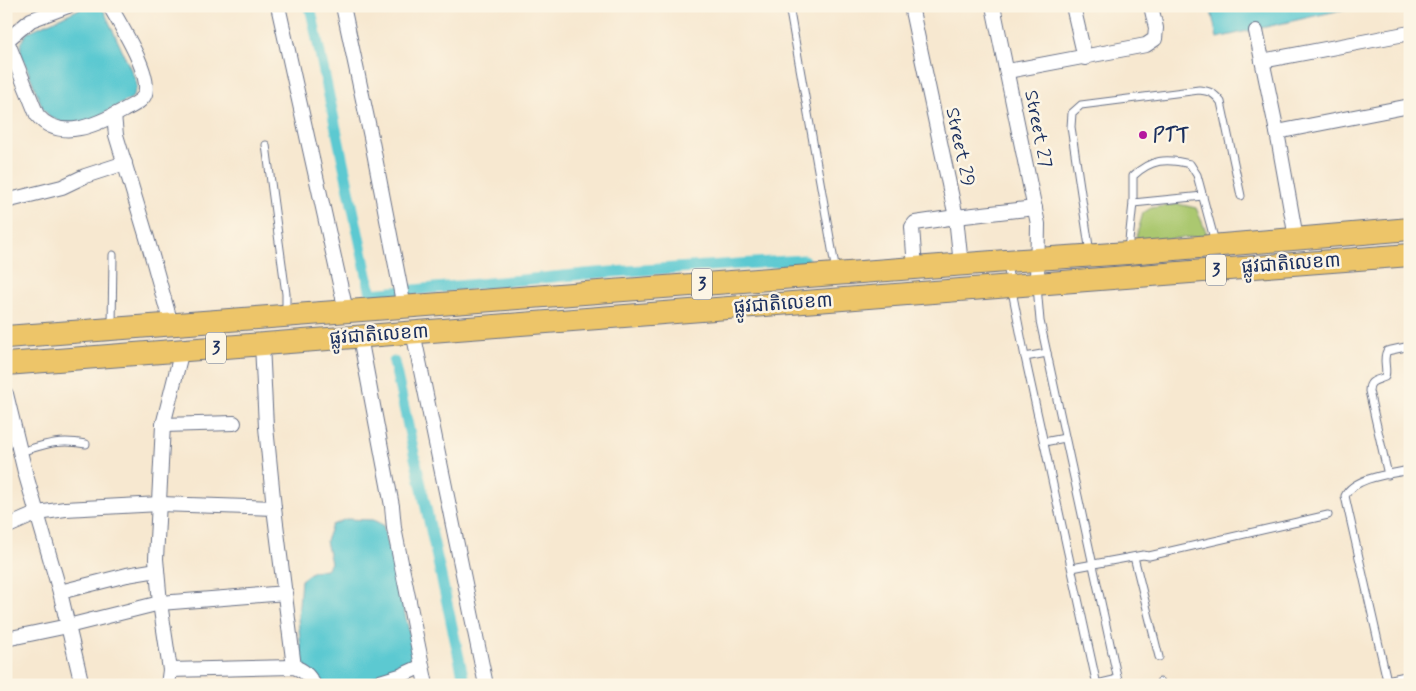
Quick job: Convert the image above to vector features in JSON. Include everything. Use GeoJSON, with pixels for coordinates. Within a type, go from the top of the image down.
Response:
{"type":"FeatureCollection","features":[{"type":"Feature","properties":{"kind":"highway","name":"ផ្លូវជាតិលេខ៣"},"geometry":{"type":"LineString","coordinates":[[6,337],[1090,256],[1410,229]]}},
{"type":"Feature","properties":{"kind":"highway","name":"ផ្លូវជាតិលេខ៣"},"geometry":{"type":"LineString","coordinates":[[6,364],[1037,283],[1410,256]]}},
{"type":"Feature","properties":{"kind":"street"},"geometry":{"type":"LineString","coordinates":[[68,6],[31,20],[7,41],[37,115],[50,126],[70,130],[88,126],[114,116],[141,100],[144,94],[146,86],[137,57],[110,6]]}},
{"type":"Feature","properties":{"kind":"street"},"geometry":{"type":"LineString","coordinates":[[278,6],[352,311]]}},
{"type":"Feature","properties":{"kind":"street"},"geometry":{"type":"LineString","coordinates":[[343,6],[371,137],[401,307]]}},
{"type":"Feature","properties":{"kind":"street","name":"Street 29"},"geometry":{"type":"LineString","coordinates":[[911,6],[956,217],[1036,208]]}},
{"type":"Feature","properties":{"kind":"street","name":"Street 27"},"geometry":{"type":"LineString","coordinates":[[993,6],[1036,208],[1038,224],[1037,283]]}},
{"type":"Feature","properties":{"kind":"street"},"geometry":{"type":"LineString","coordinates":[[1073,6],[1085,58]]}},
{"type":"Feature","properties":{"kind":"street"},"geometry":{"type":"LineString","coordinates":[[1008,71],[1146,46],[1155,39],[1156,28],[1151,6]]}},
{"type":"Feature","properties":{"kind":"street"},"geometry":{"type":"LineString","coordinates":[[1256,32],[1277,132],[1296,238]]}},
{"type":"Feature","properties":{"kind":"street"},"geometry":{"type":"LineString","coordinates":[[1262,61],[1410,33]]}},
{"type":"Feature","properties":{"kind":"street"},"geometry":{"type":"LineString","coordinates":[[1277,132],[1410,106]]}},
{"type":"Feature","properties":{"kind":"street"},"geometry":{"type":"LineString","coordinates":[[114,116],[116,135],[171,324]]}},
{"type":"Feature","properties":{"kind":"street"},"geometry":{"type":"LineString","coordinates":[[6,201],[62,187],[85,176],[125,163]]}},
{"type":"Feature","properties":{"kind":"street"},"geometry":{"type":"LineString","coordinates":[[915,268],[912,227],[915,223],[956,217],[961,265]]}},
{"type":"Feature","properties":{"kind":"street"},"geometry":{"type":"LineString","coordinates":[[407,333],[486,685]]}},
{"type":"Feature","properties":{"kind":"street"},"geometry":{"type":"LineString","coordinates":[[363,336],[392,506],[394,528],[426,685]]}},
{"type":"Feature","properties":{"kind":"street"},"geometry":{"type":"LineString","coordinates":[[262,344],[266,427],[274,508],[294,667]]}},
{"type":"Feature","properties":{"kind":"street"},"geometry":{"type":"LineString","coordinates":[[168,685],[170,670],[157,570],[163,425],[182,350]]}},
{"type":"Feature","properties":{"kind":"street"},"geometry":{"type":"LineString","coordinates":[[6,394],[20,452],[60,592],[82,685]]}},
{"type":"Feature","properties":{"kind":"street"},"geometry":{"type":"LineString","coordinates":[[163,425],[234,423]]}},
{"type":"Feature","properties":{"kind":"street"},"geometry":{"type":"LineString","coordinates":[[6,527],[38,513],[65,509],[160,504],[274,508]]}},
{"type":"Feature","properties":{"kind":"street"},"geometry":{"type":"LineString","coordinates":[[60,592],[128,575],[157,570]]}},
{"type":"Feature","properties":{"kind":"street"},"geometry":{"type":"LineString","coordinates":[[6,639],[160,603],[286,593]]}},
{"type":"Feature","properties":{"kind":"street"},"geometry":{"type":"LineString","coordinates":[[370,685],[400,676],[422,666]]}},
{"type":"Feature","properties":{"kind":"street"},"geometry":{"type":"LineString","coordinates":[[170,670],[294,667],[301,669],[308,675],[314,685]]}},
{"type":"Feature","properties":{"kind":"lane"},"geometry":{"type":"LineString","coordinates":[[789,6],[836,274]]}},
{"type":"Feature","properties":{"kind":"lane"},"geometry":{"type":"LineString","coordinates":[[1090,256],[1071,127],[1072,113],[1081,105],[1199,90],[1215,94],[1221,102],[1241,196]]}},
{"type":"Feature","properties":{"kind":"lane"},"geometry":{"type":"LineString","coordinates":[[266,145],[286,294],[286,316]]}},
{"type":"Feature","properties":{"kind":"lane"},"geometry":{"type":"LineString","coordinates":[[1128,253],[1133,176],[1144,165],[1158,161],[1177,161],[1190,164],[1197,175],[1216,245]]}},
{"type":"Feature","properties":{"kind":"lane"},"geometry":{"type":"LineString","coordinates":[[1132,203],[1203,196]]}},
{"type":"Feature","properties":{"kind":"lane"},"geometry":{"type":"LineString","coordinates":[[112,329],[113,255]]}},
{"type":"Feature","properties":{"kind":"lane"},"geometry":{"type":"LineString","coordinates":[[1006,261],[1025,357],[1097,684],[1118,682],[1040,321],[1037,283]]}},
{"type":"Feature","properties":{"kind":"lane"},"geometry":{"type":"LineString","coordinates":[[1388,475],[1369,385],[1372,381],[1385,377],[1387,373],[1384,357],[1387,351],[1410,346]]}},
{"type":"Feature","properties":{"kind":"lane"},"geometry":{"type":"LineString","coordinates":[[1025,357],[1047,353]]}},
{"type":"Feature","properties":{"kind":"lane"},"geometry":{"type":"LineString","coordinates":[[1044,442],[1065,438]]}},
{"type":"Feature","properties":{"kind":"lane"},"geometry":{"type":"LineString","coordinates":[[20,452],[57,441],[86,444]]}},
{"type":"Feature","properties":{"kind":"lane"},"geometry":{"type":"LineString","coordinates":[[1410,470],[1360,482],[1348,489],[1345,496],[1388,682],[1410,675]]}},
{"type":"Feature","properties":{"kind":"lane"},"geometry":{"type":"LineString","coordinates":[[1072,568],[1143,555],[1149,556],[1328,515]]}},
{"type":"Feature","properties":{"kind":"lane"},"geometry":{"type":"LineString","coordinates":[[1134,557],[1158,657]]}},
{"type":"Feature","properties":{"kind":"green space"},"geometry":{"type":"Polygon","coordinates":[[[1178,204],[1196,208],[1208,236],[1140,241],[1136,238],[1143,213],[1151,208],[1178,204]]]}},
{"type":"Feature","properties":{"kind":"water"},"geometry":{"type":"Polygon","coordinates":[[[96,6],[104,11],[137,87],[132,98],[86,123],[67,125],[50,117],[43,109],[21,53],[21,44],[28,32],[84,7],[96,6]]]}},
{"type":"Feature","properties":{"kind":"water"},"geometry":{"type":"Polygon","coordinates":[[[1210,6],[1359,6],[1217,38],[1210,6]]]}},
{"type":"Feature","properties":{"kind":"water"},"geometry":{"type":"Polygon","coordinates":[[[346,519],[373,520],[383,525],[416,659],[405,667],[352,685],[317,685],[302,661],[298,618],[301,580],[313,571],[326,569],[331,563],[326,541],[332,525],[346,519]]]}},
{"type":"Feature","properties":{"kind":"waterway"},"geometry":{"type":"LineString","coordinates":[[310,6],[371,294],[596,273],[804,260]]}},
{"type":"Feature","properties":{"kind":"waterway"},"geometry":{"type":"LineString","coordinates":[[394,362],[465,685]]}},
{"type":"Feature","properties":{"kind":"place","name":"PTT"},"geometry":{"type":"Point","coordinates":[1143,135]}}]}
